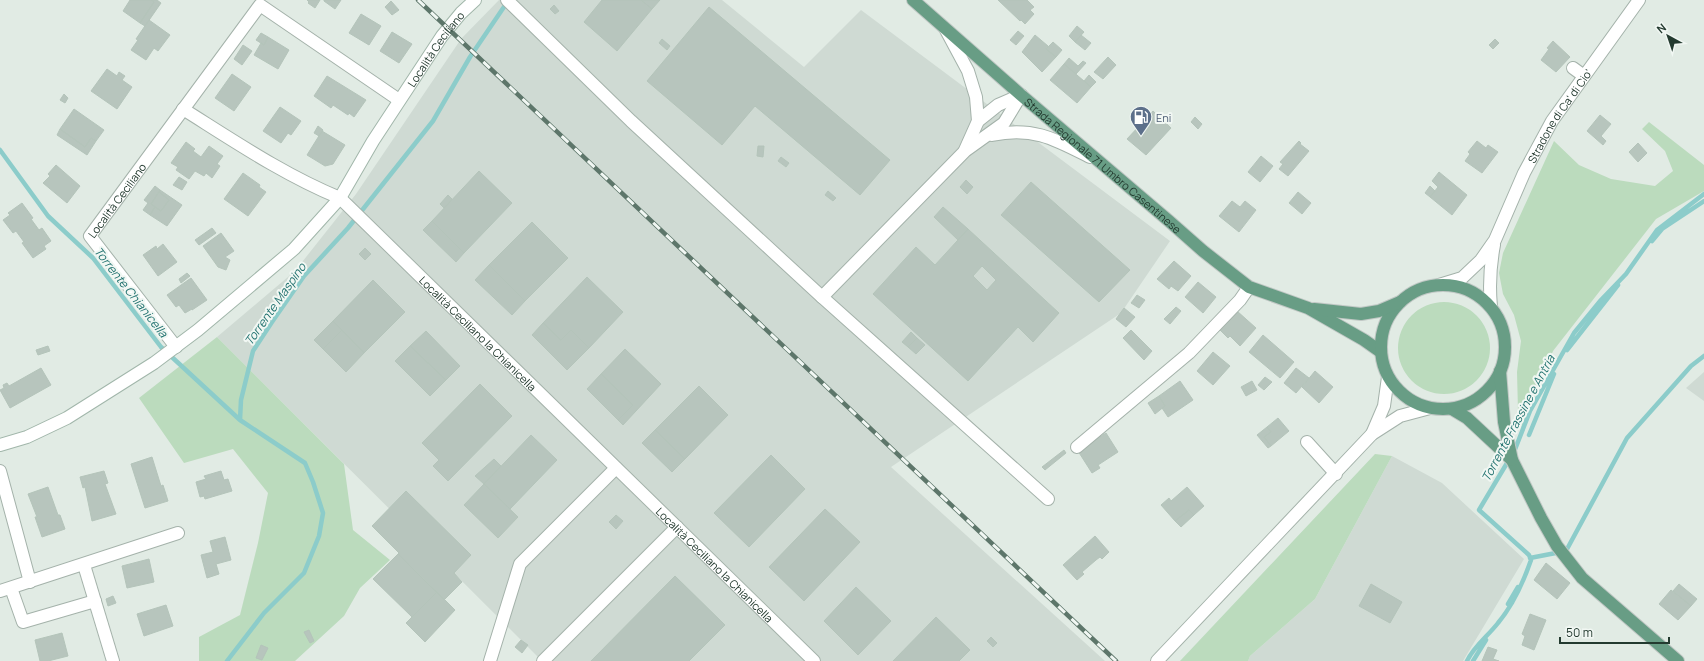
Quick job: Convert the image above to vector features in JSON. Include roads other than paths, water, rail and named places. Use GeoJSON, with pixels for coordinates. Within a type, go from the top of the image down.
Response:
{"type":"FeatureCollection","features":[{"type":"Feature","properties":{"kind":"main road","name":"Strada Regionale 71 Umbro Casentinese"},"geometry":{"type":"LineString","coordinates":[[913,0],[1203,251],[1249,287],[1308,308],[1364,340],[1381,352]]}},
{"type":"Feature","properties":{"kind":"main road"},"geometry":{"type":"LineString","coordinates":[[1439,285],[1458,287],[1476,294],[1491,307],[1500,322],[1504,338],[1505,355],[1500,371],[1489,389],[1472,402],[1452,408],[1430,408],[1413,402],[1399,391],[1388,376],[1383,365],[1381,352],[1382,333],[1389,316],[1401,302],[1418,290],[1439,285]]}},
{"type":"Feature","properties":{"kind":"main road","name":"Strada Regionale 71 Umbro Casentinese"},"geometry":{"type":"LineString","coordinates":[[1308,308],[1361,314],[1379,311],[1401,302]]}},
{"type":"Feature","properties":{"kind":"main road"},"geometry":{"type":"LineString","coordinates":[[1500,371],[1504,422],[1512,460],[1557,546],[1582,578],[1678,661]]}},
{"type":"Feature","properties":{"kind":"main road"},"geometry":{"type":"LineString","coordinates":[[1452,408],[1467,418],[1512,460]]}},
{"type":"Feature","properties":{"kind":"street","name":"Località Ceciliano"},"geometry":{"type":"LineString","coordinates":[[0,445],[27,437],[67,418],[176,347],[294,249],[340,198],[372,141],[442,36],[475,0]]}},
{"type":"Feature","properties":{"kind":"street"},"geometry":{"type":"LineString","coordinates":[[507,0],[631,121],[822,297],[1048,499]]}},
{"type":"Feature","properties":{"kind":"street","name":"Stradone di Ca' di Cio'"},"geometry":{"type":"LineString","coordinates":[[1496,240],[1524,174],[1552,121],[1639,0]]}},
{"type":"Feature","properties":{"kind":"street","name":"Località Ceciliano"},"geometry":{"type":"LineString","coordinates":[[176,347],[90,236],[260,5],[399,100]]}},
{"type":"Feature","properties":{"kind":"street"},"geometry":{"type":"LineString","coordinates":[[946,30],[968,71],[976,97],[978,121]]}},
{"type":"Feature","properties":{"kind":"street"},"geometry":{"type":"LineString","coordinates":[[1573,68],[1584,76]]}},
{"type":"Feature","properties":{"kind":"street"},"geometry":{"type":"LineString","coordinates":[[822,297],[965,151],[1004,122],[1021,95]]}},
{"type":"Feature","properties":{"kind":"street"},"geometry":{"type":"LineString","coordinates":[[965,151],[978,121],[998,105],[1021,95]]}},
{"type":"Feature","properties":{"kind":"street"},"geometry":{"type":"LineString","coordinates":[[183,109],[294,177],[340,198]]}},
{"type":"Feature","properties":{"kind":"street"},"geometry":{"type":"LineString","coordinates":[[987,136],[1016,131],[1037,134],[1062,143],[1099,161]]}},
{"type":"Feature","properties":{"kind":"street","name":"Località Ceciliano la Chianicella"},"geometry":{"type":"LineString","coordinates":[[340,198],[814,661]]}},
{"type":"Feature","properties":{"kind":"street"},"geometry":{"type":"LineString","coordinates":[[1439,285],[1462,278],[1481,260],[1496,240]]}},
{"type":"Feature","properties":{"kind":"street"},"geometry":{"type":"LineString","coordinates":[[1491,307],[1489,290],[1491,260],[1496,240]]}},
{"type":"Feature","properties":{"kind":"street"},"geometry":{"type":"LineString","coordinates":[[1077,447],[1189,353],[1240,300],[1249,287]]}},
{"type":"Feature","properties":{"kind":"street"},"geometry":{"type":"LineString","coordinates":[[1372,434],[1384,406],[1388,376]]}},
{"type":"Feature","properties":{"kind":"street"},"geometry":{"type":"LineString","coordinates":[[1158,661],[1336,474],[1372,434],[1400,416],[1430,408]]}},
{"type":"Feature","properties":{"kind":"street"},"geometry":{"type":"LineString","coordinates":[[1307,442],[1336,474]]}},
{"type":"Feature","properties":{"kind":"street"},"geometry":{"type":"LineString","coordinates":[[490,661],[520,564],[616,468]]}},
{"type":"Feature","properties":{"kind":"street"},"geometry":{"type":"LineString","coordinates":[[0,472],[30,582]]}},
{"type":"Feature","properties":{"kind":"street"},"geometry":{"type":"LineString","coordinates":[[543,661],[677,527]]}},
{"type":"Feature","properties":{"kind":"street"},"geometry":{"type":"LineString","coordinates":[[94,600],[23,622],[5,590],[178,533]]}},
{"type":"Feature","properties":{"kind":"street"},"geometry":{"type":"LineString","coordinates":[[84,565],[113,661]]}},
{"type":"Feature","properties":{"kind":"waterway","name":"Torrente Maspino"},"geometry":{"type":"LineString","coordinates":[[240,420],[241,400],[253,351],[304,276],[348,228],[433,121],[470,57],[508,1]]}},
{"type":"Feature","properties":{"kind":"waterway","name":"Torrente Chianicella"},"geometry":{"type":"LineString","coordinates":[[0,150],[48,216],[93,258],[161,347],[240,420],[305,463],[323,513],[319,536],[304,573],[264,613],[227,661]]}},
{"type":"Feature","properties":{"kind":"waterway","name":"Torrente Frassine e Antria"},"geometry":{"type":"LineString","coordinates":[[1514,452],[1530,411],[1574,333],[1601,300],[1626,274],[1657,230],[1704,194]]}},
{"type":"Feature","properties":{"kind":"waterway","name":"Torrente Frassine e Antria"},"geometry":{"type":"LineString","coordinates":[[1652,241],[1662,229],[1704,201]]}},
{"type":"Feature","properties":{"kind":"waterway"},"geometry":{"type":"LineString","coordinates":[[1567,350],[1618,285]]}},
{"type":"Feature","properties":{"kind":"waterway"},"geometry":{"type":"LineString","coordinates":[[1530,558],[1566,551],[1627,438],[1691,366],[1704,356]]}},
{"type":"Feature","properties":{"kind":"waterway"},"geometry":{"type":"LineString","coordinates":[[1529,435],[1554,374]]}},
{"type":"Feature","properties":{"kind":"waterway","name":"Torrente Frassine e Antria"},"geometry":{"type":"LineString","coordinates":[[1467,661],[1481,641],[1504,616],[1521,585],[1531,560],[1529,555],[1479,510],[1510,458]]}},
{"type":"Feature","properties":{"kind":"waterway","name":"Torrente Frassine e Antria"},"geometry":{"type":"LineString","coordinates":[[1508,604],[1518,587]]}},
{"type":"Feature","properties":{"kind":"waterway"},"geometry":{"type":"LineString","coordinates":[[1473,661],[1486,640]]}},
{"type":"Feature","properties":{"kind":"railway"},"geometry":{"type":"LineString","coordinates":[[418,0],[1116,661]]}},
{"type":"Feature","properties":{"kind":"place","name":"Eni"},"geometry":{"type":"Point","coordinates":[1141,136]}}]}
